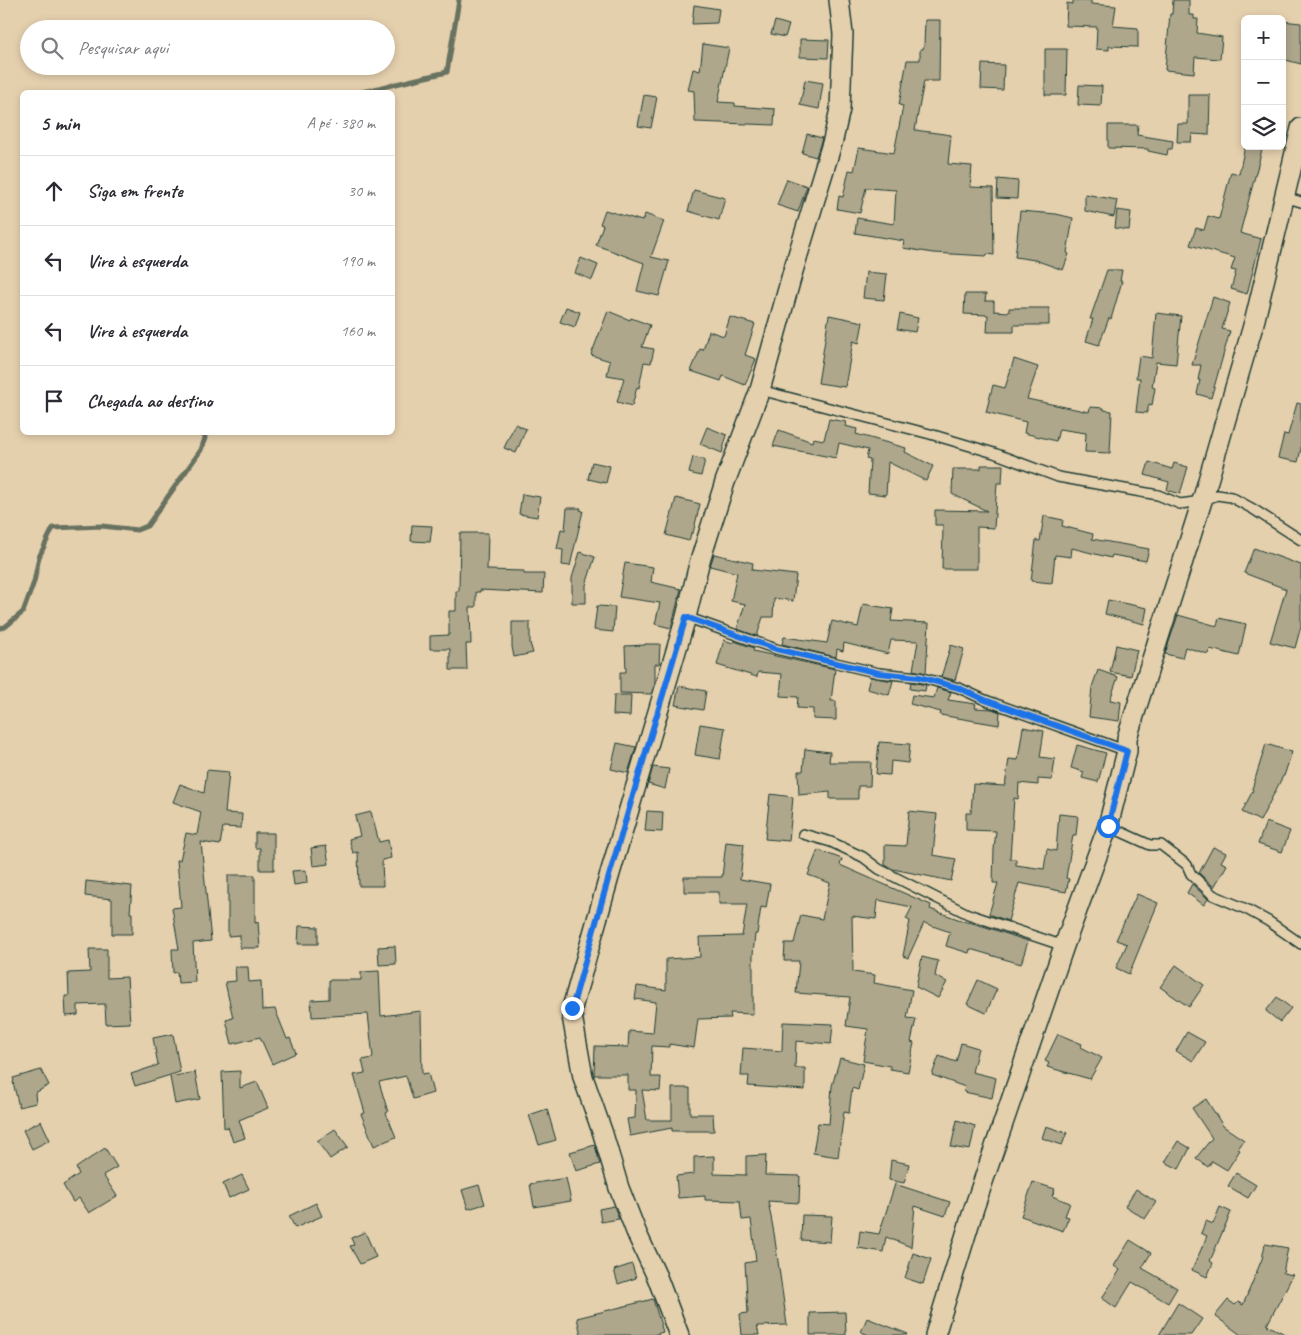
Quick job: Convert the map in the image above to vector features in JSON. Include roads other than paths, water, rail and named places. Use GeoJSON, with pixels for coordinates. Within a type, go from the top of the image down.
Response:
{"type":"FeatureCollection","features":[{"type":"Feature","properties":{"kind":"street"},"geometry":{"type":"LineString","coordinates":[[679,1335],[657,1276],[637,1234],[619,1188],[603,1134],[582,1077],[572,1008],[700,564],[725,482],[760,390],[793,271],[833,140],[840,110],[843,34],[839,0]]}},
{"type":"Feature","properties":{"kind":"street"},"geometry":{"type":"LineString","coordinates":[[935,1335],[974,1208],[1064,946],[1108,826],[1127,751],[1127,738],[1202,501],[1255,319],[1293,199],[1301,128]]}},
{"type":"Feature","properties":{"kind":"lane"},"geometry":{"type":"LineString","coordinates":[[760,390],[930,434],[994,453],[1058,477],[1158,495],[1180,504],[1202,501],[1217,495],[1231,496],[1301,540]]}},
{"type":"Feature","properties":{"kind":"lane"},"geometry":{"type":"LineString","coordinates":[[686,617],[776,649],[879,673],[919,677],[959,688],[985,700],[1127,751]]}},
{"type":"Feature","properties":{"kind":"lane"},"geometry":{"type":"LineString","coordinates":[[1108,826],[1150,845],[1161,846],[1187,865],[1191,874],[1214,895],[1268,921],[1301,944]]}},
{"type":"Feature","properties":{"kind":"lane"},"geometry":{"type":"LineString","coordinates":[[803,834],[831,842],[844,850],[863,857],[879,868],[968,914],[1064,946]]}},
{"type":"Feature","properties":{"kind":"waterway"},"geometry":{"type":"LineString","coordinates":[[370,90],[447,72],[459,0]]}},
{"type":"Feature","properties":{"kind":"waterway"},"geometry":{"type":"LineString","coordinates":[[0,628],[5,627],[23,612],[34,582],[39,557],[53,528],[102,526],[137,530],[147,526],[201,450],[204,435]]}}]}
